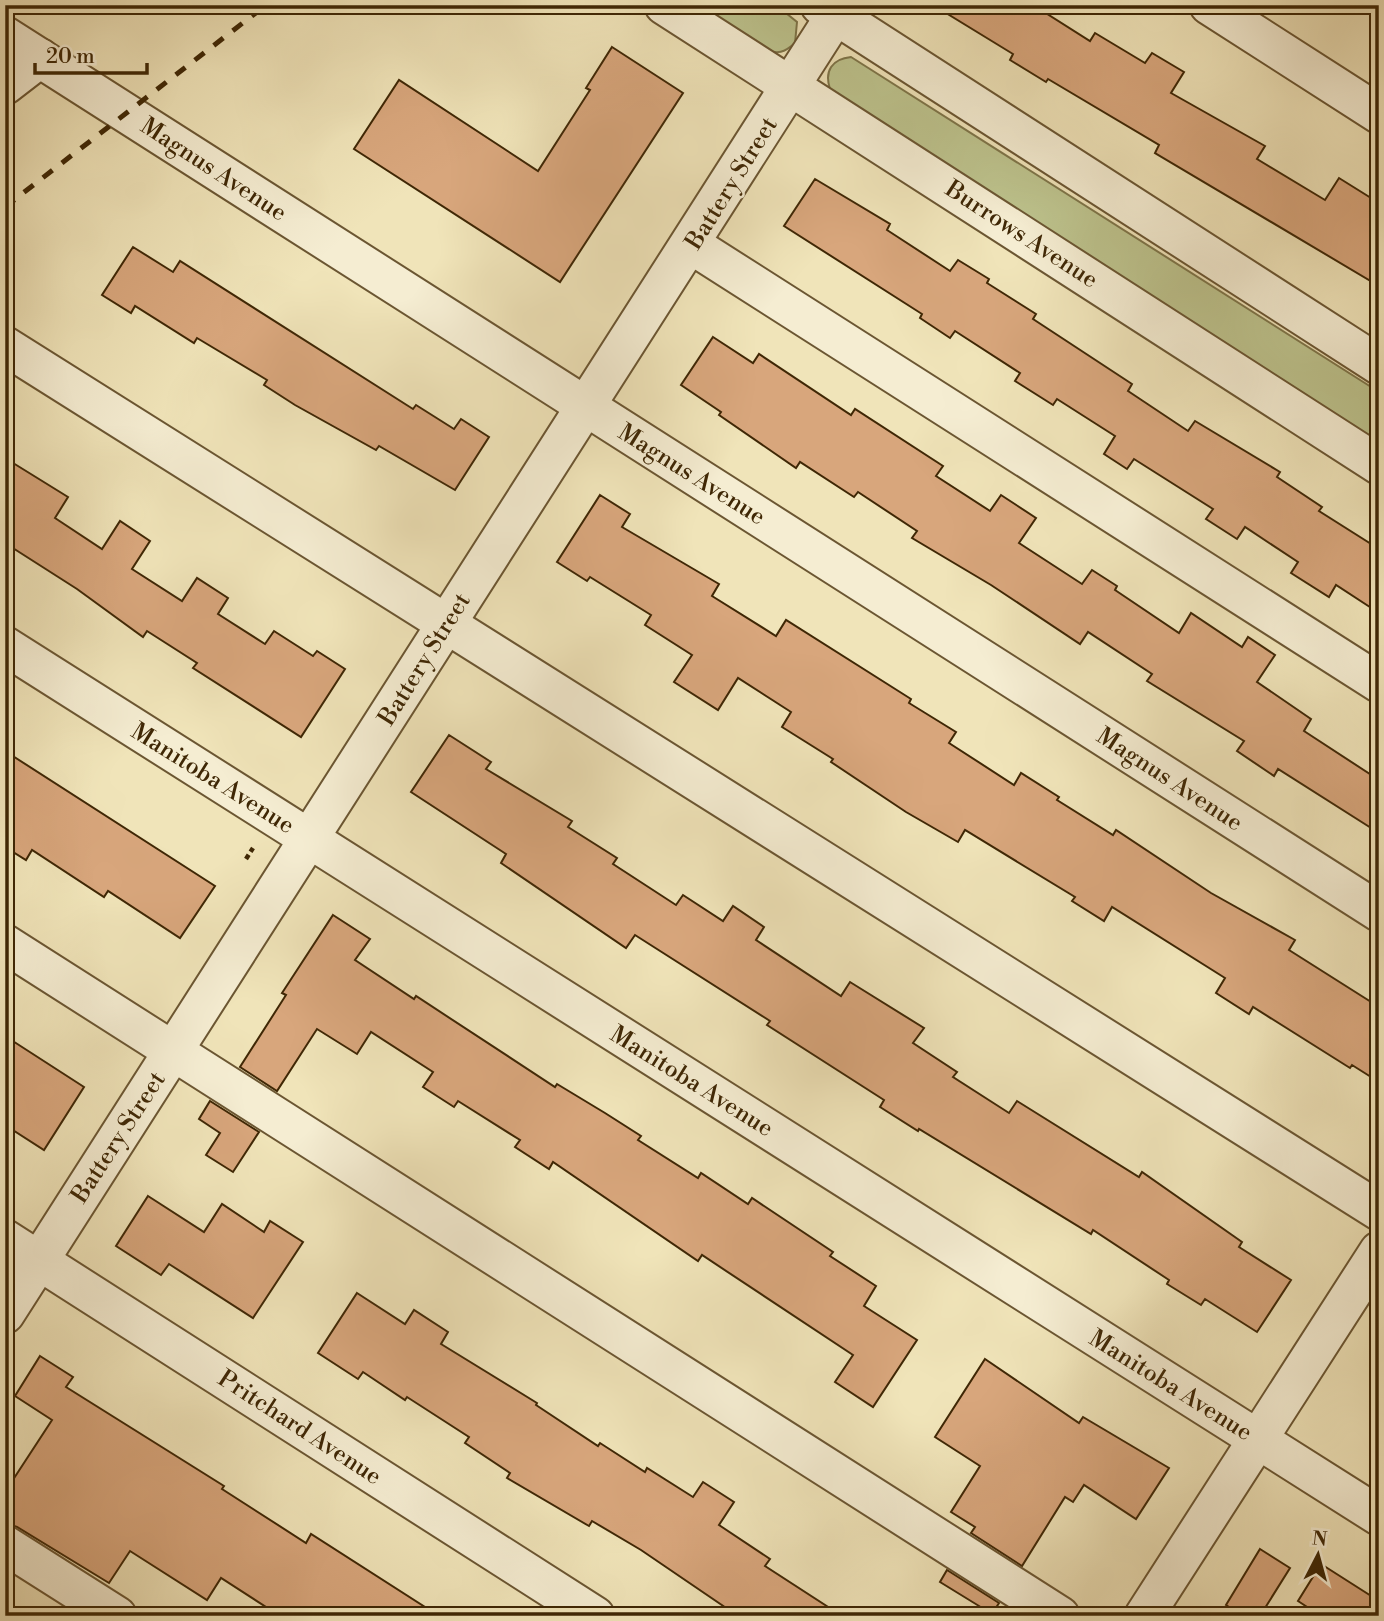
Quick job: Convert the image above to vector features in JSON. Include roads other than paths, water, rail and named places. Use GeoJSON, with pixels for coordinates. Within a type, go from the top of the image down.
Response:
{"type":"FeatureCollection","features":[{"type":"Feature","properties":{"kind":"street","name":"Burrows Avenue"},"geometry":{"type":"LineString","coordinates":[[664,5],[1379,465]]}},
{"type":"Feature","properties":{"kind":"street"},"geometry":{"type":"LineString","coordinates":[[1209,5],[1379,114]]}},
{"type":"Feature","properties":{"kind":"street","name":"Battery Street"},"geometry":{"type":"LineString","coordinates":[[5,1314],[446,623],[692,245],[792,86],[833,9]]}},
{"type":"Feature","properties":{"kind":"street"},"geometry":{"type":"LineString","coordinates":[[833,9],[1379,365]]}},
{"type":"Feature","properties":{"kind":"street","name":"Magnus Avenue"},"geometry":{"type":"LineString","coordinates":[[5,36],[1379,912]]}},
{"type":"Feature","properties":{"kind":"street"},"geometry":{"type":"LineString","coordinates":[[5,85],[40,58]]}},
{"type":"Feature","properties":{"kind":"street"},"geometry":{"type":"LineString","coordinates":[[692,245],[1379,683]]}},
{"type":"Feature","properties":{"kind":"street"},"geometry":{"type":"LineString","coordinates":[[5,346],[1379,1211]]}},
{"type":"Feature","properties":{"kind":"street","name":"Manitoba Avenue"},"geometry":{"type":"LineString","coordinates":[[5,646],[1379,1517]]}},
{"type":"Feature","properties":{"kind":"street"},"geometry":{"type":"LineString","coordinates":[[5,944],[1060,1616]]}},
{"type":"Feature","properties":{"kind":"street","name":"Pritchard Avenue"},"geometry":{"type":"LineString","coordinates":[[5,1239],[595,1616]]}},
{"type":"Feature","properties":{"kind":"street"},"geometry":{"type":"LineString","coordinates":[[1144,1616],[1379,1251]]}},
{"type":"Feature","properties":{"kind":"street"},"geometry":{"type":"LineString","coordinates":[[5,1545],[117,1616]]}},
{"type":"Feature","properties":{"kind":"railway"},"geometry":{"type":"LineString","coordinates":[[5,207],[266,5]]}}]}
